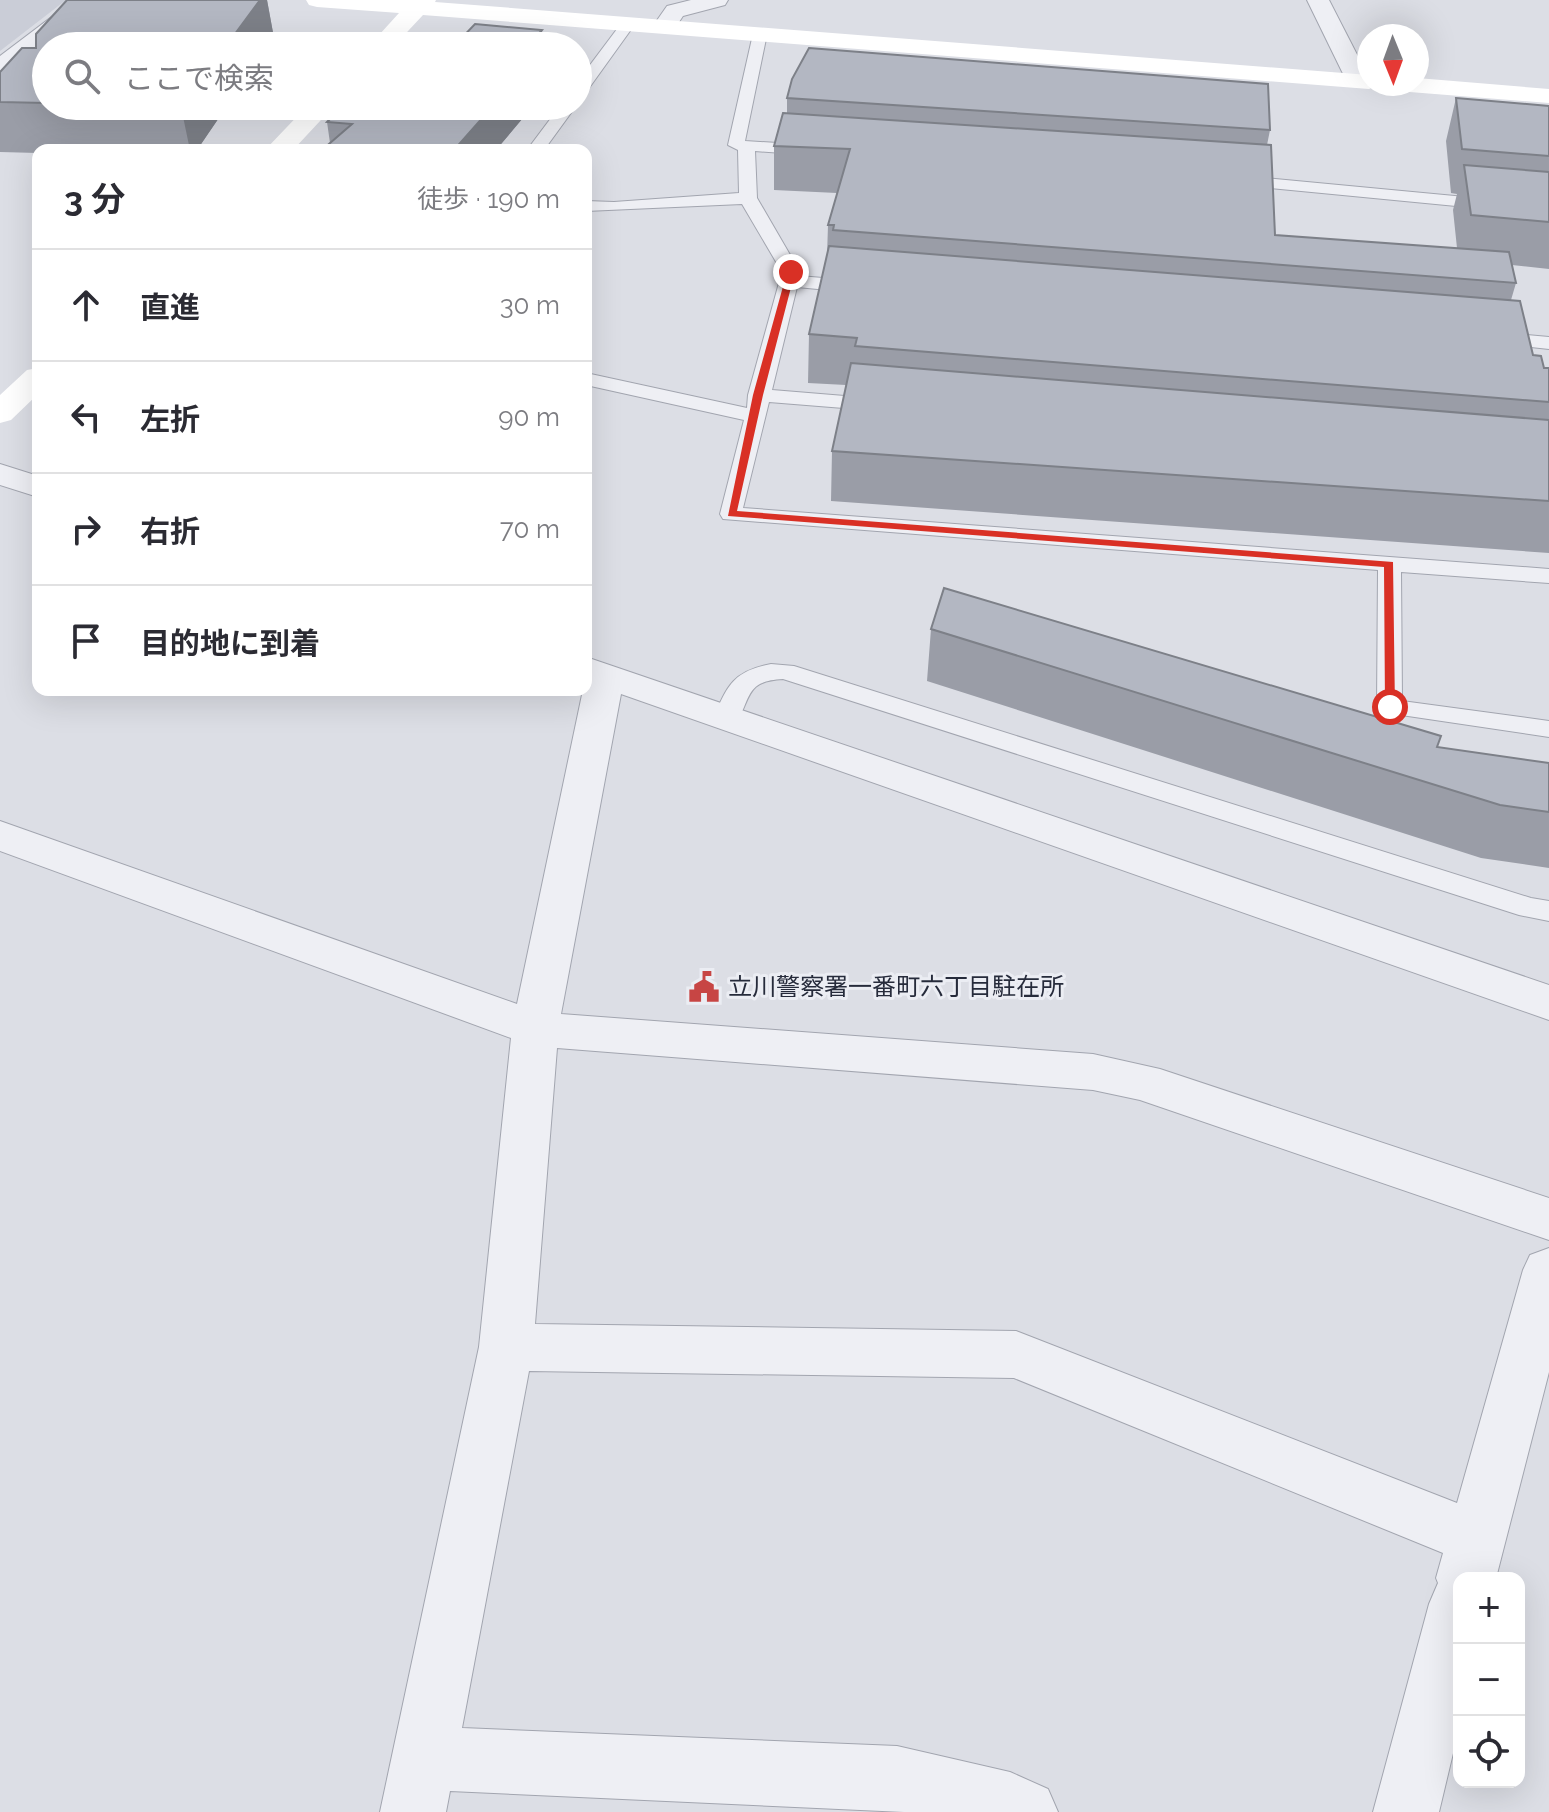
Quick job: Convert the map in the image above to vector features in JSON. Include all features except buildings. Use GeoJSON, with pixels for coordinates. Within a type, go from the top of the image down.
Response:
{"type":"FeatureCollection","features":[{"type":"Feature","properties":{"kind":"street"},"geometry":{"type":"LineString","coordinates":[[47,32],[88,0]]}},
{"type":"Feature","properties":{"kind":"street"},"geometry":{"type":"LineString","coordinates":[[317,0],[422,4],[628,24],[1357,81]]}},
{"type":"Feature","properties":{"kind":"street"},"geometry":{"type":"LineString","coordinates":[[665,26],[675,11],[717,0]]}},
{"type":"Feature","properties":{"kind":"street"},"geometry":{"type":"LineString","coordinates":[[1318,0],[1357,70]]}},
{"type":"Feature","properties":{"kind":"street"},"geometry":{"type":"LineString","coordinates":[[395,32],[422,4]]}},
{"type":"Feature","properties":{"kind":"street"},"geometry":{"type":"LineString","coordinates":[[0,68],[32,43]]}},
{"type":"Feature","properties":{"kind":"street"},"geometry":{"type":"LineString","coordinates":[[1429,87],[1549,96]]}},
{"type":"Feature","properties":{"kind":"street"},"geometry":{"type":"LineString","coordinates":[[284,144],[307,120]]}},
{"type":"Feature","properties":{"kind":"street"},"geometry":{"type":"LineString","coordinates":[[0,413],[32,383]]}},
{"type":"Feature","properties":{"kind":"street"},"geometry":{"type":"LineString","coordinates":[[0,474],[32,485]]}},
{"type":"Feature","properties":{"kind":"street"},"geometry":{"type":"LineString","coordinates":[[595,672],[1549,1003]]}},
{"type":"Feature","properties":{"kind":"street"},"geometry":{"type":"LineString","coordinates":[[591,696],[535,1029],[506,1347],[418,1785],[897,1778],[1010,1805],[1025,1812]]}},
{"type":"Feature","properties":{"kind":"street"},"geometry":{"type":"LineString","coordinates":[[0,835],[535,1029],[1093,1072],[1143,1082],[1549,1219]]}},
{"type":"Feature","properties":{"kind":"street"},"geometry":{"type":"LineString","coordinates":[[506,1347],[1016,1355],[1471,1558],[1549,1270]]}},
{"type":"Feature","properties":{"kind":"street"},"geometry":{"type":"LineString","coordinates":[[1406,1812],[1453,1628]]}},
{"type":"Feature","properties":{"kind":"lane"},"geometry":{"type":"LineString","coordinates":[[592,73],[628,24]]}},
{"type":"Feature","properties":{"kind":"lane"},"geometry":{"type":"LineString","coordinates":[[760,34],[736,145],[826,151]]}},
{"type":"Feature","properties":{"kind":"lane"},"geometry":{"type":"LineString","coordinates":[[540,144],[558,120]]}},
{"type":"Feature","properties":{"kind":"lane"},"geometry":{"type":"LineString","coordinates":[[746,146],[748,198],[791,272],[731,514],[1549,576]]}},
{"type":"Feature","properties":{"kind":"lane"},"geometry":{"type":"LineString","coordinates":[[1224,179],[1549,210]]}},
{"type":"Feature","properties":{"kind":"lane"},"geometry":{"type":"LineString","coordinates":[[592,206],[748,198]]}},
{"type":"Feature","properties":{"kind":"lane"},"geometry":{"type":"LineString","coordinates":[[788,281],[883,289]]}},
{"type":"Feature","properties":{"kind":"lane"},"geometry":{"type":"LineString","coordinates":[[1470,336],[1549,343]]}},
{"type":"Feature","properties":{"kind":"lane"},"geometry":{"type":"LineString","coordinates":[[592,380],[756,406],[901,407]]}},
{"type":"Feature","properties":{"kind":"lane"},"geometry":{"type":"LineString","coordinates":[[1389,564],[1390,707],[1549,729]]}},
{"type":"Feature","properties":{"kind":"lane"},"geometry":{"type":"LineString","coordinates":[[726,719],[740,686],[750,677],[759,672],[785,671],[1529,908],[1549,911]]}},
{"type":"Feature","properties":{"kind":"shaded area"},"geometry":{"type":"Polygon","coordinates":[[[0,0],[66,0],[0,51],[0,0]]]}},
{"type":"Feature","properties":{"kind":"place","name":"立川警察署一番町六丁目駐在所"},"geometry":{"type":"Point","coordinates":[704,987]}},
{"type":"Feature","properties":{"kind":"route"},"geometry":{"type":"LineString","coordinates":[[791,272],[758,395],[731,514],[1389,564],[1390,707]]}}]}
